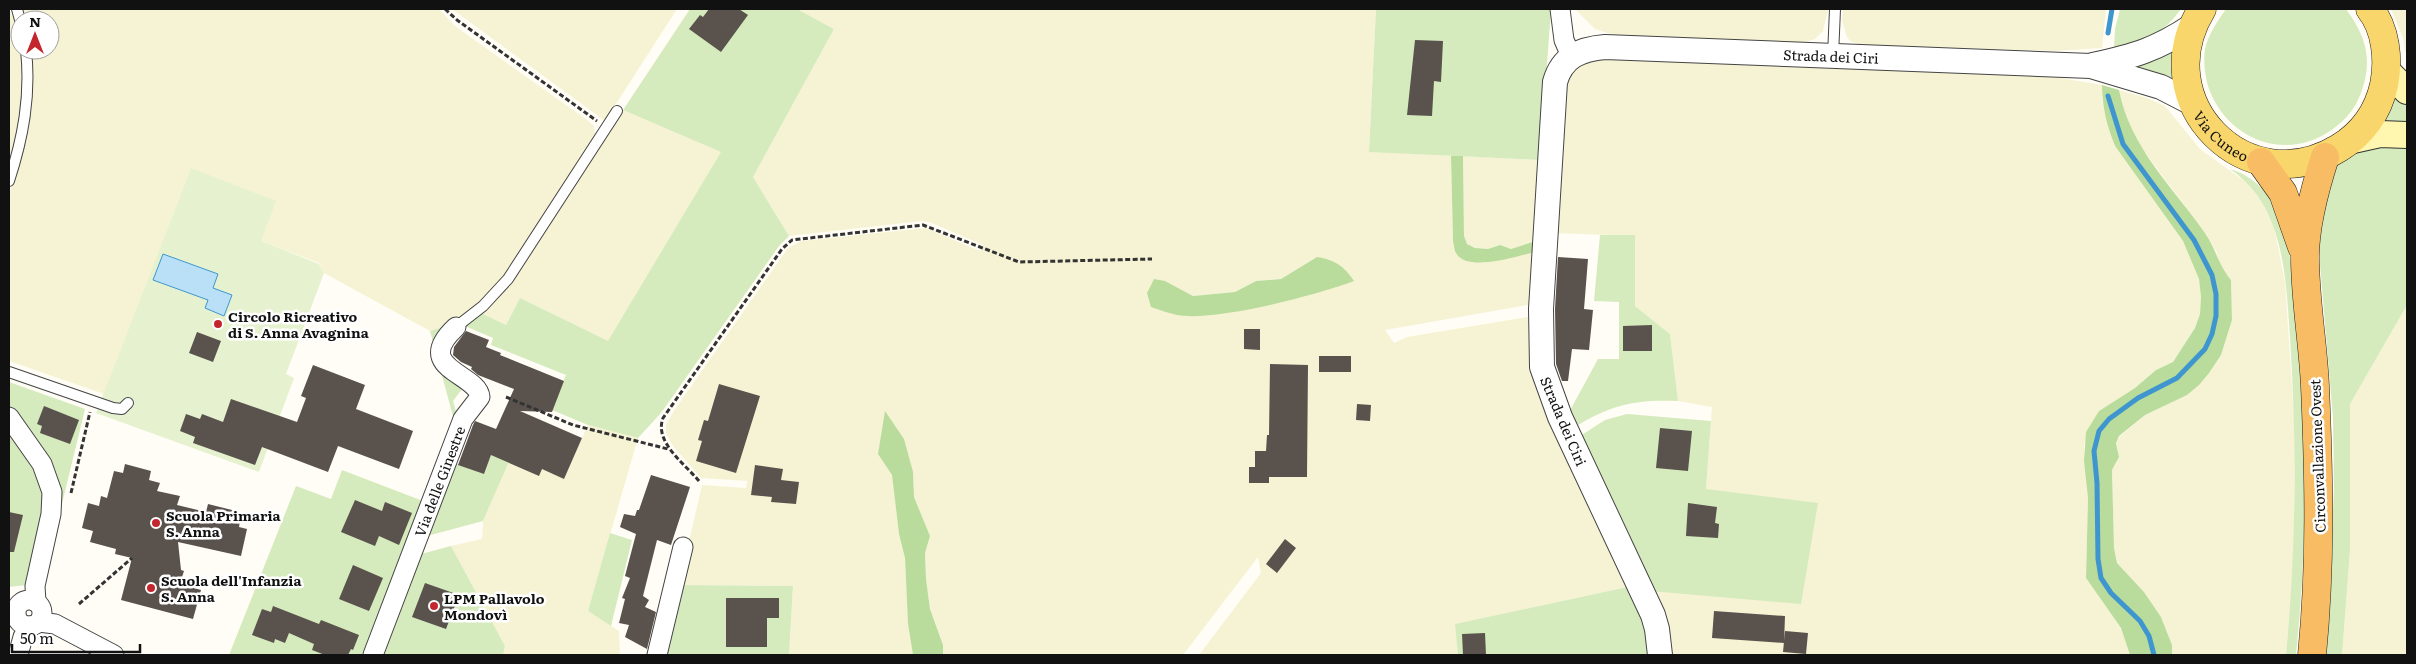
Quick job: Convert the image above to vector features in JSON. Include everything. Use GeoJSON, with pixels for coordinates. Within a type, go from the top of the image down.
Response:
{"type":"FeatureCollection","features":[{"type":"Feature","properties":{"kind":"highway"},"geometry":{"type":"LineString","coordinates":[[2305,256],[2313,198],[2325,157]]}},
{"type":"Feature","properties":{"kind":"highway"},"geometry":{"type":"LineString","coordinates":[[2261,162],[2283,193],[2305,256]]}},
{"type":"Feature","properties":{"kind":"highway","name":"Circonvallazione Ovest"},"geometry":{"type":"LineString","coordinates":[[2305,256],[2314,360],[2320,491],[2317,608],[2312,655]]}},
{"type":"Feature","properties":{"kind":"main road","name":"Via Cuneo"},"geometry":{"type":"LineString","coordinates":[[2197,18],[2185,60],[2185,78],[2192,103],[2209,129],[2233,150],[2261,162],[2293,164],[2325,157],[2352,140],[2370,120],[2381,96],[2387,71],[2384,41],[2370,9]]}},
{"type":"Feature","properties":{"kind":"main road"},"geometry":{"type":"LineString","coordinates":[[2387,71],[2407,91]]}},
{"type":"Feature","properties":{"kind":"main road","name":"Via Cuneo"},"geometry":{"type":"LineString","coordinates":[[2352,140],[2380,134],[2407,135]]}},
{"type":"Feature","properties":{"kind":"street"},"geometry":{"type":"LineString","coordinates":[[1560,9],[1564,40],[1571,56]]}},
{"type":"Feature","properties":{"kind":"street"},"geometry":{"type":"LineString","coordinates":[[2091,66],[2136,55],[2159,46],[2197,18]]}},
{"type":"Feature","properties":{"kind":"street","name":"Strada dei Ciri"},"geometry":{"type":"LineString","coordinates":[[1660,655],[1658,630],[1652,615],[1560,417],[1542,367],[1542,283],[1555,82],[1561,67],[1571,56],[1587,50],[1605,47],[2091,66]]}},
{"type":"Feature","properties":{"kind":"street"},"geometry":{"type":"LineString","coordinates":[[2091,66],[2162,87],[2192,103]]}},
{"type":"Feature","properties":{"kind":"street","name":"Via delle Ginestre"},"geometry":{"type":"LineString","coordinates":[[373,655],[463,419],[480,397],[475,386],[452,371],[443,359],[443,344],[456,327]]}},
{"type":"Feature","properties":{"kind":"street"},"geometry":{"type":"LineString","coordinates":[[9,417],[42,464],[52,492],[51,514],[19,649]]}},
{"type":"Feature","properties":{"kind":"street"},"geometry":{"type":"LineString","coordinates":[[657,655],[683,547]]}},
{"type":"Feature","properties":{"kind":"street"},"geometry":{"type":"LineString","coordinates":[[29,609],[114,655]]}},
{"type":"Feature","properties":{"kind":"lane"},"geometry":{"type":"LineString","coordinates":[[1833,56],[1835,9]]}},
{"type":"Feature","properties":{"kind":"lane"},"geometry":{"type":"LineString","coordinates":[[9,181],[18,154],[26,114],[28,85],[27,60]]}},
{"type":"Feature","properties":{"kind":"lane"},"geometry":{"type":"LineString","coordinates":[[456,327],[483,306],[508,279],[617,111]]}},
{"type":"Feature","properties":{"kind":"lane"},"geometry":{"type":"LineString","coordinates":[[9,372],[113,408],[122,409],[128,403]]}},
{"type":"Feature","properties":{"kind":"path"},"geometry":{"type":"LineString","coordinates":[[445,9],[457,20],[596,121],[602,127],[602,134]]}},
{"type":"Feature","properties":{"kind":"path"},"geometry":{"type":"LineString","coordinates":[[699,481],[669,449],[661,432],[661,422],[782,249],[792,240],[923,225],[1019,262],[1152,259]]}},
{"type":"Feature","properties":{"kind":"path"},"geometry":{"type":"LineString","coordinates":[[506,397],[573,425],[669,449]]}},
{"type":"Feature","properties":{"kind":"path"},"geometry":{"type":"LineString","coordinates":[[79,604],[132,558]]}},
{"type":"Feature","properties":{"kind":"shaded area"},"geometry":{"type":"Polygon","coordinates":[[[9,9],[10,60],[21,60],[23,90],[19,130],[9,166],[9,9]]]}},
{"type":"Feature","properties":{"kind":"shaded area"},"geometry":{"type":"Polygon","coordinates":[[[439,9],[455,26],[587,120],[594,126],[595,134],[503,278],[481,302],[452,324],[430,331],[324,273],[319,263],[261,241],[191,168],[104,394],[9,361],[9,196],[30,119],[32,95],[31,60],[60,60],[60,10],[23,10],[439,9]]]}},
{"type":"Feature","properties":{"kind":"shaded area"},"geometry":{"type":"Polygon","coordinates":[[[452,9],[677,9],[605,121],[452,9]]]}},
{"type":"Feature","properties":{"kind":"shaded area"},"geometry":{"type":"Polygon","coordinates":[[[797,9],[1376,9],[1369,151],[1451,156],[1453,241],[1483,263],[1535,252],[1533,304],[1385,330],[1394,343],[1407,337],[1533,316],[1632,586],[1456,624],[1458,655],[1199,655],[1261,573],[1258,557],[1183,655],[943,655],[943,645],[930,609],[926,579],[925,553],[930,536],[914,497],[913,472],[878,454],[892,475],[899,534],[905,558],[908,624],[913,655],[789,655],[793,586],[679,585],[702,485],[746,488],[747,481],[701,478],[673,446],[666,433],[666,425],[673,412],[788,248],[801,241],[926,228],[980,251],[983,245],[932,223],[922,221],[789,236],[753,177],[834,29],[797,9]],[[1317,257],[1281,279],[1256,281],[1235,292],[1193,296],[1165,281],[1177,315],[1200,316],[1241,310],[1337,287],[1317,257]]]}},
{"type":"Feature","properties":{"kind":"shaded area"},"geometry":{"type":"Polygon","coordinates":[[[1575,9],[1828,9],[1823,31],[1815,39],[1803,43],[1618,36],[1595,29],[1575,9]]]}},
{"type":"Feature","properties":{"kind":"shaded area"},"geometry":{"type":"Polygon","coordinates":[[[1843,9],[2106,9],[2102,48],[2052,51],[1862,45],[1850,41],[1847,37],[1842,20],[1843,9]]]}},
{"type":"Feature","properties":{"kind":"shaded area"},"geometry":{"type":"Polygon","coordinates":[[[2391,9],[2407,9],[2407,51],[2405,52],[2403,38],[2391,9]]]}},
{"type":"Feature","properties":{"kind":"shaded area"},"geometry":{"type":"Polygon","coordinates":[[[1608,59],[2049,76],[2102,85],[2102,101],[2115,146],[2183,241],[2199,279],[2201,297],[2200,314],[2195,328],[2173,362],[2156,370],[2135,388],[2099,411],[2084,445],[2088,498],[2086,578],[2121,628],[2130,655],[1667,655],[1650,591],[1706,489],[1712,407],[1678,401],[1670,334],[1635,306],[1635,236],[1555,233],[1564,88],[1572,72],[1579,67],[1587,63],[1608,59]]]}},
{"type":"Feature","properties":{"kind":"shaded area"},"geometry":{"type":"Polygon","coordinates":[[[2119,90],[2147,98],[2165,106],[2200,149],[2247,183],[2262,202],[2274,227],[2285,282],[2294,415],[2294,559],[2286,655],[2172,655],[2172,645],[2161,617],[2144,592],[2117,563],[2114,548],[2112,469],[2116,464],[2118,450],[2116,443],[2119,437],[2145,415],[2187,395],[2221,355],[2232,320],[2231,280],[2222,269],[2217,253],[2206,234],[2137,142],[2123,110],[2119,90]]]}},
{"type":"Feature","properties":{"kind":"shaded area"},"geometry":{"type":"Polygon","coordinates":[[[623,110],[722,152],[608,342],[520,298],[506,325],[481,313],[519,270],[623,110]]]}},
{"type":"Feature","properties":{"kind":"shaded area"},"geometry":{"type":"Polygon","coordinates":[[[1463,156],[1540,160],[1536,241],[1511,249],[1500,245],[1488,249],[1475,248],[1467,244],[1464,237],[1463,156]]]}},
{"type":"Feature","properties":{"kind":"shaded area"},"geometry":{"type":"Polygon","coordinates":[[[2407,305],[2407,655],[2342,655],[2350,550],[2350,404],[2407,305]]]}},
{"type":"Feature","properties":{"kind":"shaded area"},"geometry":{"type":"Polygon","coordinates":[[[588,425],[638,438],[588,611],[619,631],[620,655],[503,655],[505,646],[451,546],[482,539],[483,521],[508,462],[542,469],[564,478],[588,425]]]}},
{"type":"Feature","properties":{"kind":"green space"},"geometry":{"type":"Polygon","coordinates":[[[690,9],[797,9],[834,29],[753,177],[789,236],[779,246],[661,413],[638,438],[588,425],[552,410],[566,375],[491,345],[493,338],[465,326],[481,313],[506,325],[520,298],[608,341],[721,152],[623,110],[690,9]]]}},
{"type":"Feature","properties":{"kind":"green space"},"geometry":{"type":"Polygon","coordinates":[[[1376,9],[1551,9],[1540,160],[1369,152],[1376,9]]]}},
{"type":"Feature","properties":{"kind":"green space"},"geometry":{"type":"Polygon","coordinates":[[[2120,9],[2181,9],[2167,25],[2152,36],[2134,44],[2114,48],[2115,29],[2120,9]]]}},
{"type":"Feature","properties":{"kind":"green space"},"geometry":{"type":"Polygon","coordinates":[[[2226,9],[2346,9],[2362,38],[2367,57],[2367,68],[2362,90],[2354,107],[2343,121],[2315,139],[2297,144],[2278,145],[2260,140],[2243,132],[2229,120],[2217,105],[2208,86],[2204,63],[2205,49],[2209,38],[2216,23],[2226,9]]]}},
{"type":"Feature","properties":{"kind":"green space"},"geometry":{"type":"Polygon","coordinates":[[[2173,50],[2173,81],[2126,66],[2173,50]]]}},
{"type":"Feature","properties":{"kind":"green space"},"geometry":{"type":"Polygon","coordinates":[[[2102,85],[2119,90],[2125,111],[2143,149],[2205,233],[2223,269],[2231,280],[2232,320],[2221,355],[2209,373],[2187,395],[2145,415],[2119,436],[2116,443],[2119,457],[2112,470],[2114,548],[2117,563],[2144,592],[2161,617],[2172,645],[2172,655],[2130,655],[2121,628],[2086,578],[2088,498],[2084,461],[2086,432],[2099,411],[2135,388],[2156,370],[2173,362],[2195,328],[2200,314],[2201,297],[2199,279],[2183,241],[2115,146],[2106,116],[2102,85]]]}},
{"type":"Feature","properties":{"kind":"green space"},"geometry":{"type":"Polygon","coordinates":[[[2395,92],[2407,105],[2407,126],[2380,124],[2395,92]]]}},
{"type":"Feature","properties":{"kind":"green space"},"geometry":{"type":"Polygon","coordinates":[[[2375,145],[2407,145],[2407,305],[2350,404],[2350,550],[2342,655],[2326,655],[2334,491],[2333,418],[2320,264],[2319,221],[2334,165],[2345,156],[2375,145]]]}},
{"type":"Feature","properties":{"kind":"green space"},"geometry":{"type":"Polygon","coordinates":[[[1451,156],[1463,156],[1464,236],[1467,244],[1475,248],[1488,249],[1500,245],[1511,249],[1536,241],[1535,252],[1481,263],[1462,259],[1456,253],[1453,241],[1451,156]]]}},
{"type":"Feature","properties":{"kind":"green space","name":"Circolo Ricreativo di S. Anna Avagnina"},"geometry":{"type":"Polygon","coordinates":[[[191,168],[276,201],[261,241],[319,264],[324,273],[286,374],[294,378],[259,472],[96,413],[191,168]]]}},
{"type":"Feature","properties":{"kind":"green space"},"geometry":{"type":"Polygon","coordinates":[[[2230,169],[2251,179],[2268,196],[2276,210],[2286,237],[2291,266],[2301,366],[2305,490],[2300,614],[2296,655],[2286,655],[2294,536],[2294,417],[2285,275],[2279,244],[2265,207],[2242,178],[2230,169]]]}},
{"type":"Feature","properties":{"kind":"green space"},"geometry":{"type":"Polygon","coordinates":[[[1600,235],[1635,235],[1635,306],[1670,334],[1678,401],[1649,401],[1623,405],[1599,414],[1573,428],[1567,416],[1598,359],[1619,359],[1619,302],[1594,301],[1600,235]]]}},
{"type":"Feature","properties":{"kind":"green space"},"geometry":{"type":"Polygon","coordinates":[[[1317,257],[1339,264],[1354,281],[1291,300],[1215,315],[1177,315],[1151,307],[1147,293],[1154,279],[1165,281],[1193,296],[1235,292],[1256,281],[1281,279],[1317,257]]]}},
{"type":"Feature","properties":{"kind":"green space"},"geometry":{"type":"Polygon","coordinates":[[[452,324],[440,338],[465,385],[453,401],[457,415],[454,420],[430,331],[452,324]]]}},
{"type":"Feature","properties":{"kind":"green space"},"geometry":{"type":"Polygon","coordinates":[[[9,382],[85,409],[59,516],[37,444],[9,405],[9,382]]]}},
{"type":"Feature","properties":{"kind":"green space"},"geometry":{"type":"Polygon","coordinates":[[[885,411],[904,439],[913,472],[914,497],[930,536],[925,553],[926,579],[930,609],[943,645],[943,655],[913,655],[908,624],[905,558],[899,534],[892,475],[878,454],[885,411]]]}},
{"type":"Feature","properties":{"kind":"green space"},"geometry":{"type":"Polygon","coordinates":[[[1627,414],[1711,421],[1706,489],[1818,503],[1801,604],[1650,591],[1577,438],[1605,420],[1627,414]]]}},
{"type":"Feature","properties":{"kind":"green space"},"geometry":{"type":"Polygon","coordinates":[[[9,429],[36,468],[41,482],[43,507],[42,520],[27,585],[9,587],[9,429]]]}},
{"type":"Feature","properties":{"kind":"green space"},"geometry":{"type":"Polygon","coordinates":[[[496,442],[514,450],[483,521],[427,536],[454,463],[484,474],[496,442]]]}},
{"type":"Feature","properties":{"kind":"green space"},"geometry":{"type":"Polygon","coordinates":[[[342,470],[423,501],[364,655],[229,655],[296,486],[331,499],[342,470]]]}},
{"type":"Feature","properties":{"kind":"green space"},"geometry":{"type":"Polygon","coordinates":[[[610,533],[632,540],[611,626],[588,611],[610,533]]]}},
{"type":"Feature","properties":{"kind":"green space"},"geometry":{"type":"Polygon","coordinates":[[[451,546],[505,646],[503,655],[382,655],[421,554],[451,546]]]}},
{"type":"Feature","properties":{"kind":"green space"},"geometry":{"type":"Polygon","coordinates":[[[679,585],[793,586],[789,655],[662,655],[679,585]]]}},
{"type":"Feature","properties":{"kind":"green space"},"geometry":{"type":"Polygon","coordinates":[[[1632,586],[1653,655],[1458,655],[1455,624],[1632,586]]]}},
{"type":"Feature","properties":{"kind":"water"},"geometry":{"type":"Polygon","coordinates":[[[163,254],[218,274],[213,288],[232,295],[224,316],[205,308],[208,300],[153,280],[163,254]]]}},
{"type":"Feature","properties":{"kind":"building"},"geometry":{"type":"Polygon","coordinates":[[[709,9],[739,9],[748,15],[721,52],[689,29],[700,15],[703,17],[709,9]]]}},
{"type":"Feature","properties":{"kind":"building"},"geometry":{"type":"Polygon","coordinates":[[[1415,40],[1443,41],[1441,82],[1434,81],[1432,116],[1407,115],[1415,40]]]}},
{"type":"Feature","properties":{"kind":"building"},"geometry":{"type":"Polygon","coordinates":[[[1558,257],[1588,259],[1584,309],[1593,310],[1589,350],[1572,349],[1568,381],[1562,381],[1556,364],[1555,309],[1558,257]]]}},
{"type":"Feature","properties":{"kind":"building"},"geometry":{"type":"Polygon","coordinates":[[[1652,325],[1652,351],[1623,351],[1623,326],[1652,325]]]}},
{"type":"Feature","properties":{"kind":"building"},"geometry":{"type":"Polygon","coordinates":[[[1244,329],[1260,329],[1260,350],[1244,349],[1244,329]]]}},
{"type":"Feature","properties":{"kind":"building"},"geometry":{"type":"Polygon","coordinates":[[[466,331],[489,340],[486,347],[501,353],[500,355],[564,381],[552,412],[520,411],[582,438],[564,479],[542,469],[539,476],[491,455],[484,474],[458,465],[475,421],[496,429],[514,389],[478,375],[471,369],[472,367],[461,362],[453,355],[454,347],[466,331]]]}},
{"type":"Feature","properties":{"kind":"building"},"geometry":{"type":"Polygon","coordinates":[[[197,332],[221,341],[213,362],[189,353],[197,332]]]}},
{"type":"Feature","properties":{"kind":"building"},"geometry":{"type":"Polygon","coordinates":[[[1319,356],[1351,356],[1351,372],[1319,372],[1319,356]]]}},
{"type":"Feature","properties":{"kind":"building"},"geometry":{"type":"Polygon","coordinates":[[[1270,364],[1308,365],[1307,477],[1269,477],[1269,483],[1249,483],[1249,467],[1255,467],[1255,451],[1266,451],[1267,435],[1269,435],[1270,364]]]}},
{"type":"Feature","properties":{"kind":"building"},"geometry":{"type":"Polygon","coordinates":[[[313,365],[365,385],[356,409],[413,431],[399,469],[338,446],[328,472],[262,447],[255,465],[193,443],[195,437],[180,431],[186,414],[200,419],[202,414],[223,422],[231,399],[297,422],[306,398],[301,396],[313,365]]]}},
{"type":"Feature","properties":{"kind":"building"},"geometry":{"type":"Polygon","coordinates":[[[719,384],[760,396],[736,473],[696,461],[702,441],[698,440],[704,420],[708,421],[719,384]]]}},
{"type":"Feature","properties":{"kind":"building"},"geometry":{"type":"Polygon","coordinates":[[[1357,404],[1371,405],[1370,421],[1356,420],[1357,404]]]}},
{"type":"Feature","properties":{"kind":"building"},"geometry":{"type":"Polygon","coordinates":[[[44,406],[79,420],[70,444],[40,433],[42,426],[37,424],[44,406]]]}},
{"type":"Feature","properties":{"kind":"building"},"geometry":{"type":"Polygon","coordinates":[[[1660,428],[1692,431],[1688,471],[1656,468],[1660,428]]]}},
{"type":"Feature","properties":{"kind":"building"},"geometry":{"type":"Polygon","coordinates":[[[125,464],[151,471],[149,480],[160,483],[157,491],[180,496],[177,505],[206,512],[208,504],[236,511],[234,519],[240,521],[239,527],[247,529],[241,556],[178,542],[181,570],[184,571],[182,577],[196,580],[194,588],[201,590],[193,619],[121,600],[132,558],[115,554],[116,549],[90,542],[93,531],[82,528],[88,503],[99,506],[101,496],[107,498],[114,471],[123,473],[125,464]]]}},
{"type":"Feature","properties":{"kind":"building"},"geometry":{"type":"Polygon","coordinates":[[[755,465],[783,469],[781,480],[799,482],[796,504],[771,502],[772,497],[751,495],[755,465]]]}},
{"type":"Feature","properties":{"kind":"building"},"geometry":{"type":"Polygon","coordinates":[[[651,475],[690,487],[671,545],[657,540],[643,596],[649,600],[645,607],[656,612],[647,649],[625,637],[629,625],[619,623],[625,599],[622,598],[630,578],[625,576],[636,534],[620,527],[624,514],[635,516],[637,510],[639,510],[651,475]]]}},
{"type":"Feature","properties":{"kind":"building"},"geometry":{"type":"Polygon","coordinates":[[[355,500],[382,511],[385,502],[412,513],[399,545],[379,536],[375,546],[341,532],[355,500]]]}},
{"type":"Feature","properties":{"kind":"building"},"geometry":{"type":"Polygon","coordinates":[[[1688,503],[1717,507],[1715,523],[1719,524],[1718,538],[1686,536],[1688,503]]]}},
{"type":"Feature","properties":{"kind":"building"},"geometry":{"type":"Polygon","coordinates":[[[9,512],[23,515],[14,552],[9,552],[9,512]]]}},
{"type":"Feature","properties":{"kind":"building"},"geometry":{"type":"Polygon","coordinates":[[[1285,539],[1296,548],[1277,573],[1266,564],[1285,539]]]}},
{"type":"Feature","properties":{"kind":"building"},"geometry":{"type":"Polygon","coordinates":[[[353,565],[383,578],[369,611],[339,599],[353,565]]]}},
{"type":"Feature","properties":{"kind":"building"},"geometry":{"type":"Polygon","coordinates":[[[425,583],[459,595],[446,629],[412,617],[425,583]]]}},
{"type":"Feature","properties":{"kind":"building"},"geometry":{"type":"Polygon","coordinates":[[[726,598],[779,598],[779,618],[767,618],[767,647],[726,647],[726,598]]]}},
{"type":"Feature","properties":{"kind":"building"},"geometry":{"type":"Polygon","coordinates":[[[273,606],[319,624],[321,620],[359,635],[353,650],[351,649],[348,655],[325,655],[312,650],[314,644],[289,633],[285,643],[275,639],[274,643],[252,635],[262,609],[271,612],[273,606]]]}},
{"type":"Feature","properties":{"kind":"building"},"geometry":{"type":"Polygon","coordinates":[[[1714,611],[1785,616],[1784,643],[1712,638],[1714,611]]]}},
{"type":"Feature","properties":{"kind":"building"},"geometry":{"type":"Polygon","coordinates":[[[1785,631],[1808,633],[1806,654],[1783,652],[1785,631]]]}},
{"type":"Feature","properties":{"kind":"building"},"geometry":{"type":"Polygon","coordinates":[[[1485,633],[1486,655],[1463,655],[1462,634],[1485,633]]]}},
{"type":"Feature","properties":{"kind":"waterway"},"geometry":{"type":"LineString","coordinates":[[2108,33],[2112,9]]}},
{"type":"Feature","properties":{"kind":"waterway"},"geometry":{"type":"LineString","coordinates":[[2108,96],[2123,144],[2194,240],[2212,275],[2216,294],[2216,316],[2212,334],[2205,349],[2177,378],[2138,398],[2109,419],[2099,431],[2094,451],[2097,483],[2098,559],[2101,578],[2111,593],[2140,621],[2149,636],[2154,655]]}},
{"type":"Feature","properties":{"kind":"place","name":"Circolo Ricreativo di S. Anna Avagnina"},"geometry":{"type":"Point","coordinates":[218,324]}},
{"type":"Feature","properties":{"kind":"place","name":"Scuola Primaria S. Anna"},"geometry":{"type":"Point","coordinates":[156,523]}},
{"type":"Feature","properties":{"kind":"place","name":"Scuola dell'Infanzia S. Anna"},"geometry":{"type":"Point","coordinates":[151,588]}},
{"type":"Feature","properties":{"kind":"place","name":"LPM Pallavolo Mondovì"},"geometry":{"type":"Point","coordinates":[434,606]}}]}
